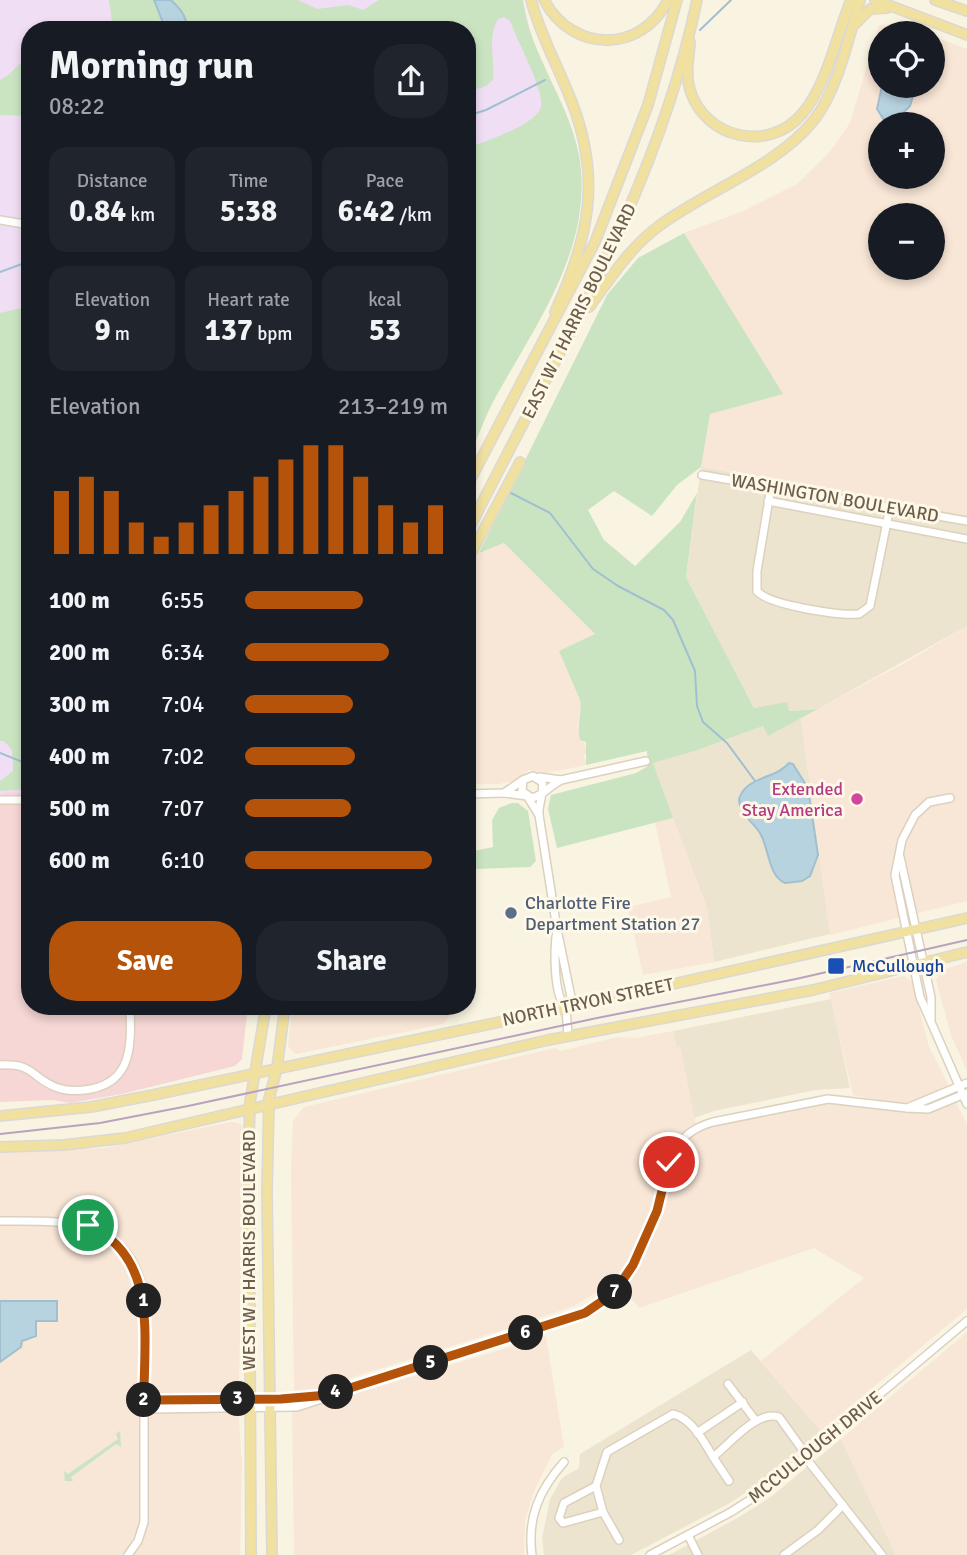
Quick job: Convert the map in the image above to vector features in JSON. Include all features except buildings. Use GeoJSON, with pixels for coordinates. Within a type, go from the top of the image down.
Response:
{"type":"FeatureCollection","features":[{"type":"Feature","properties":{"kind":"main road"},"geometry":{"type":"LineString","coordinates":[[531,0],[578,121],[587,158],[590,193],[577,261],[548,333]]}},
{"type":"Feature","properties":{"kind":"main road"},"geometry":{"type":"LineString","coordinates":[[544,0],[566,28],[586,38],[621,41],[642,32],[656,19],[668,0]]}},
{"type":"Feature","properties":{"kind":"main road","name":"EAST W T HARRIS BOULEVARD"},"geometry":{"type":"LineString","coordinates":[[476,469],[583,267],[615,194],[648,105],[677,0]]}},
{"type":"Feature","properties":{"kind":"main road","name":"EAST W T HARRIS BOULEVARD"},"geometry":{"type":"LineString","coordinates":[[476,517],[573,328],[641,183],[691,30],[697,0]]}},
{"type":"Feature","properties":{"kind":"main road"},"geometry":{"type":"LineString","coordinates":[[840,0],[845,14]]}},
{"type":"Feature","properties":{"kind":"main road"},"geometry":{"type":"LineString","coordinates":[[691,30],[688,77],[696,104],[709,121],[723,130],[739,135],[761,136],[783,129],[804,112],[818,87],[851,0]]}},
{"type":"Feature","properties":{"kind":"main road"},"geometry":{"type":"LineString","coordinates":[[573,328],[622,261],[648,235],[674,215],[785,148],[810,124],[830,93],[860,0]]}},
{"type":"Feature","properties":{"kind":"main road"},"geometry":{"type":"LineString","coordinates":[[875,0],[967,35]]}},
{"type":"Feature","properties":{"kind":"main road"},"geometry":{"type":"LineString","coordinates":[[935,0],[967,11]]}},
{"type":"Feature","properties":{"kind":"main road"},"geometry":{"type":"LineString","coordinates":[[852,28],[870,9],[895,8]]}},
{"type":"Feature","properties":{"kind":"main road"},"geometry":{"type":"LineString","coordinates":[[476,544],[520,462]]}},
{"type":"Feature","properties":{"kind":"main road","name":"NORTH TRYON STREET"},"geometry":{"type":"LineString","coordinates":[[0,1116],[91,1107],[566,1008],[967,918]]}},
{"type":"Feature","properties":{"kind":"main road","name":"NORTH TRYON STREET"},"geometry":{"type":"LineString","coordinates":[[0,1147],[117,1139],[568,1036],[796,994],[967,952]]}},
{"type":"Feature","properties":{"kind":"main road"},"geometry":{"type":"LineString","coordinates":[[257,1072],[265,1015]]}},
{"type":"Feature","properties":{"kind":"main road"},"geometry":{"type":"LineString","coordinates":[[269,1106],[283,1015]]}},
{"type":"Feature","properties":{"kind":"main road","name":"WEST W T HARRIS BOULEVARD"},"geometry":{"type":"LineString","coordinates":[[251,1555],[250,1110],[257,1072]]}},
{"type":"Feature","properties":{"kind":"main road","name":"WEST W T HARRIS BOULEVARD"},"geometry":{"type":"LineString","coordinates":[[269,1106],[272,1555]]}},
{"type":"Feature","properties":{"kind":"street"},"geometry":{"type":"LineString","coordinates":[[0,220],[21,224]]}},
{"type":"Feature","properties":{"kind":"street","name":"WASHINGTON BOULEVARD"},"geometry":{"type":"LineString","coordinates":[[702,475],[967,521]]}},
{"type":"Feature","properties":{"kind":"street"},"geometry":{"type":"LineString","coordinates":[[771,487],[757,571],[759,593],[768,599],[832,612],[856,615],[866,610],[871,603],[890,506]]}},
{"type":"Feature","properties":{"kind":"street","name":"WASHINGTON BOULEVARD"},"geometry":{"type":"LineString","coordinates":[[768,501],[967,539]]}},
{"type":"Feature","properties":{"kind":"street"},"geometry":{"type":"LineString","coordinates":[[476,794],[504,793],[535,797],[561,780],[646,761]]}},
{"type":"Feature","properties":{"kind":"street"},"geometry":{"type":"LineString","coordinates":[[504,793],[530,776],[561,780]]}},
{"type":"Feature","properties":{"kind":"street"},"geometry":{"type":"LineString","coordinates":[[539,777],[543,783],[539,815],[557,929],[557,974],[561,1002],[566,1008],[568,1036]]}},
{"type":"Feature","properties":{"kind":"street"},"geometry":{"type":"LineString","coordinates":[[523,780],[522,789],[539,815]]}},
{"type":"Feature","properties":{"kind":"street"},"geometry":{"type":"LineString","coordinates":[[950,798],[929,802],[915,815],[905,831],[895,875],[911,949],[932,997],[931,1019],[967,1104]]}},
{"type":"Feature","properties":{"kind":"street"},"geometry":{"type":"LineString","coordinates":[[0,800],[21,800]]}},
{"type":"Feature","properties":{"kind":"street"},"geometry":{"type":"LineString","coordinates":[[900,857],[921,947],[919,965]]}},
{"type":"Feature","properties":{"kind":"street"},"geometry":{"type":"LineString","coordinates":[[0,1065],[29,1068],[61,1089],[76,1091],[103,1086],[118,1076],[127,1063],[131,1045],[130,1015]]}},
{"type":"Feature","properties":{"kind":"street"},"geometry":{"type":"LineString","coordinates":[[907,1108],[967,1083]]}},
{"type":"Feature","properties":{"kind":"street"},"geometry":{"type":"LineString","coordinates":[[144,1405],[153,1400],[249,1399],[297,1407],[570,1319],[599,1305],[614,1293],[633,1265],[657,1211],[673,1153],[699,1128],[828,1099],[928,1109],[965,1094]]}},
{"type":"Feature","properties":{"kind":"street"},"geometry":{"type":"LineString","coordinates":[[0,1221],[79,1223],[107,1235],[125,1252],[138,1273],[143,1296],[144,1522],[138,1541],[128,1555]]}},
{"type":"Feature","properties":{"kind":"street","name":"MCCULLOUGH DRIVE"},"geometry":{"type":"LineString","coordinates":[[650,1555],[750,1502],[967,1321]]}},
{"type":"Feature","properties":{"kind":"street"},"geometry":{"type":"LineString","coordinates":[[727,1384],[756,1421]]}},
{"type":"Feature","properties":{"kind":"street"},"geometry":{"type":"LineString","coordinates":[[697,1433],[743,1402]]}},
{"type":"Feature","properties":{"kind":"street"},"geometry":{"type":"LineString","coordinates":[[144,1405],[153,1409],[250,1409],[269,1404]]}},
{"type":"Feature","properties":{"kind":"street"},"geometry":{"type":"LineString","coordinates":[[619,1540],[603,1512],[596,1486],[607,1451],[668,1415],[679,1415],[697,1433],[729,1481]]}},
{"type":"Feature","properties":{"kind":"street"},"geometry":{"type":"LineString","coordinates":[[713,1457],[756,1421],[767,1416],[779,1417],[788,1434],[882,1555]]}},
{"type":"Feature","properties":{"kind":"street"},"geometry":{"type":"LineString","coordinates":[[532,1555],[531,1530],[535,1507],[545,1485],[564,1462]]}},
{"type":"Feature","properties":{"kind":"street"},"geometry":{"type":"LineString","coordinates":[[596,1486],[564,1503],[559,1518],[568,1524],[603,1512]]}},
{"type":"Feature","properties":{"kind":"street"},"geometry":{"type":"LineString","coordinates":[[784,1555],[818,1530],[844,1505]]}},
{"type":"Feature","properties":{"kind":"street"},"geometry":{"type":"LineString","coordinates":[[688,1535],[698,1555]]}},
{"type":"Feature","properties":{"kind":"shaded area"},"geometry":{"type":"Polygon","coordinates":[[[0,0],[523,0],[573,224],[476,423],[476,21],[21,21],[21,794],[0,795],[0,0]]]}},
{"type":"Feature","properties":{"kind":"shaded area"},"geometry":{"type":"Polygon","coordinates":[[[945,41],[967,49],[967,515],[701,467],[710,414],[782,394],[684,233],[741,212],[797,184],[829,153],[850,123],[868,62],[868,98],[945,98],[945,41]]]}},
{"type":"Feature","properties":{"kind":"shaded area"},"geometry":{"type":"Polygon","coordinates":[[[701,467],[967,515],[967,626],[818,709],[788,711],[787,703],[754,708],[686,577],[701,467]]]}},
{"type":"Feature","properties":{"kind":"shaded area"},"geometry":{"type":"Polygon","coordinates":[[[504,543],[596,635],[559,651],[582,708],[577,725],[588,753],[584,755],[586,765],[547,773],[529,770],[514,781],[476,784],[476,558],[479,553],[504,543]]]}},
{"type":"Feature","properties":{"kind":"shaded area"},"geometry":{"type":"Polygon","coordinates":[[[967,626],[967,901],[830,935],[801,718],[910,660],[967,626]]]}},
{"type":"Feature","properties":{"kind":"shaded area"},"geometry":{"type":"Polygon","coordinates":[[[801,718],[830,934],[714,962],[707,908],[652,763],[695,751],[763,726],[768,735],[801,718]]]}},
{"type":"Feature","properties":{"kind":"shaded area"},"geometry":{"type":"Polygon","coordinates":[[[8,792],[21,793],[21,1015],[247,1015],[242,1059],[235,1066],[122,1094],[70,1103],[53,1100],[0,1102],[0,795],[8,792]]]}},
{"type":"Feature","properties":{"kind":"shaded area"},"geometry":{"type":"Polygon","coordinates":[[[673,818],[707,908],[714,962],[643,975],[628,907],[671,897],[655,822],[673,818]]]}},
{"type":"Feature","properties":{"kind":"shaded area"},"geometry":{"type":"Polygon","coordinates":[[[967,962],[967,1071],[951,1035],[936,980],[943,970],[967,962]]]}},
{"type":"Feature","properties":{"kind":"shaded area"},"geometry":{"type":"Polygon","coordinates":[[[904,976],[912,982],[929,1047],[949,1086],[930,1097],[898,1104],[853,1095],[829,993],[904,976]]]}},
{"type":"Feature","properties":{"kind":"shaded area"},"geometry":{"type":"Polygon","coordinates":[[[831,999],[850,1088],[816,1090],[714,1111],[694,1118],[680,1047],[676,1047],[673,1031],[831,999]]]}},
{"type":"Feature","properties":{"kind":"shaded area"},"geometry":{"type":"Polygon","coordinates":[[[291,1015],[449,1015],[443,1024],[296,1054],[288,1047],[291,1015]]]}},
{"type":"Feature","properties":{"kind":"shaded area"},"geometry":{"type":"Polygon","coordinates":[[[673,1031],[676,1047],[680,1047],[697,1129],[818,1100],[890,1106],[922,1104],[952,1094],[967,1125],[967,1308],[821,1431],[761,1361],[864,1278],[814,1248],[639,1308],[626,1293],[611,1284],[574,1306],[525,1323],[312,1390],[294,1392],[291,1170],[293,1121],[304,1107],[555,1048],[561,1051],[617,1037],[635,1038],[673,1031]]]}},
{"type":"Feature","properties":{"kind":"shaded area"},"geometry":{"type":"Polygon","coordinates":[[[231,1122],[241,1124],[244,1131],[237,1393],[242,1463],[240,1555],[0,1555],[0,1362],[20,1347],[36,1321],[57,1320],[57,1301],[0,1301],[0,1152],[104,1148],[231,1122]]]}},
{"type":"Feature","properties":{"kind":"shaded area"},"geometry":{"type":"Polygon","coordinates":[[[967,1332],[967,1555],[896,1555],[841,1439],[967,1332]]]}},
{"type":"Feature","properties":{"kind":"shaded area"},"geometry":{"type":"Polygon","coordinates":[[[546,1336],[564,1447],[552,1454],[533,1494],[525,1521],[524,1555],[294,1555],[292,1413],[546,1336]]]}},
{"type":"Feature","properties":{"kind":"shaded area"},"geometry":{"type":"Polygon","coordinates":[[[751,1350],[821,1431],[764,1480],[730,1503],[631,1555],[544,1555],[542,1538],[550,1499],[562,1478],[579,1468],[580,1454],[751,1350]]]}},
{"type":"Feature","properties":{"kind":"shaded area"},"geometry":{"type":"Polygon","coordinates":[[[841,1439],[896,1555],[669,1555],[772,1496],[841,1439]]]}},
{"type":"Feature","properties":{"kind":"green space"},"geometry":{"type":"Polygon","coordinates":[[[109,0],[298,0],[317,9],[348,5],[363,10],[379,0],[523,0],[533,39],[574,135],[582,189],[578,222],[558,284],[493,402],[476,440],[476,145],[520,126],[537,114],[541,107],[535,78],[510,21],[504,17],[498,19],[492,41],[493,80],[476,89],[476,21],[112,21],[109,0]]]}},
{"type":"Feature","properties":{"kind":"green space"},"geometry":{"type":"Polygon","coordinates":[[[21,63],[21,116],[0,115],[0,80],[21,63]]]}},
{"type":"Feature","properties":{"kind":"green space"},"geometry":{"type":"Polygon","coordinates":[[[684,233],[783,394],[710,414],[701,467],[677,485],[652,516],[614,491],[588,510],[604,540],[635,566],[680,522],[697,493],[686,577],[754,708],[787,702],[789,711],[818,709],[768,736],[763,726],[653,763],[673,818],[557,848],[548,809],[551,795],[636,773],[648,766],[647,751],[586,765],[586,742],[580,740],[579,733],[580,700],[559,651],[595,634],[504,543],[479,553],[607,295],[638,258],[684,233]]]}},
{"type":"Feature","properties":{"kind":"green space"},"geometry":{"type":"Polygon","coordinates":[[[21,308],[21,790],[0,791],[0,781],[13,771],[12,750],[4,741],[0,741],[0,313],[21,308]]]}},
{"type":"Feature","properties":{"kind":"green space"},"geometry":{"type":"Polygon","coordinates":[[[518,803],[528,811],[536,861],[530,867],[476,869],[476,851],[493,847],[492,820],[499,808],[518,803]]]}},
{"type":"Feature","properties":{"kind":"green space"},"geometry":{"type":"Polygon","coordinates":[[[120,1431],[121,1447],[116,1444],[71,1477],[73,1481],[65,1481],[64,1471],[68,1474],[118,1439],[116,1434],[120,1431]]]}},
{"type":"Feature","properties":{"kind":"water"},"geometry":{"type":"Polygon","coordinates":[[[154,0],[171,0],[186,21],[162,21],[154,0]]]}},
{"type":"Feature","properties":{"kind":"water"},"geometry":{"type":"Polygon","coordinates":[[[879,98],[912,98],[904,112],[879,112],[879,98]]]}},
{"type":"Feature","properties":{"kind":"water"},"geometry":{"type":"Polygon","coordinates":[[[789,763],[793,764],[808,788],[818,855],[810,876],[802,881],[785,883],[776,875],[764,841],[742,810],[739,799],[748,786],[789,763]]]}},
{"type":"Feature","properties":{"kind":"water"},"geometry":{"type":"Polygon","coordinates":[[[0,1301],[57,1301],[57,1321],[36,1321],[36,1336],[22,1341],[21,1347],[0,1362],[0,1301]]]}},
{"type":"Feature","properties":{"kind":"waterway"},"geometry":{"type":"LineString","coordinates":[[700,30],[731,0]]}},
{"type":"Feature","properties":{"kind":"waterway"},"geometry":{"type":"LineString","coordinates":[[476,113],[545,80]]}},
{"type":"Feature","properties":{"kind":"waterway"},"geometry":{"type":"LineString","coordinates":[[0,272],[21,264]]}},
{"type":"Feature","properties":{"kind":"waterway"},"geometry":{"type":"LineString","coordinates":[[511,493],[550,513],[593,569],[618,586],[664,610],[673,620],[695,671],[697,706],[703,722],[727,743],[755,781]]}},
{"type":"Feature","properties":{"kind":"waterway"},"geometry":{"type":"LineString","coordinates":[[0,753],[21,761]]}},
{"type":"Feature","properties":{"kind":"tram line"},"geometry":{"type":"LineString","coordinates":[[0,1134],[100,1123],[188,1106],[597,1018],[796,979],[967,940]]}},
{"type":"Feature","properties":{"kind":"place","name":"Extended Stay America"},"geometry":{"type":"Point","coordinates":[857,799]}},
{"type":"Feature","properties":{"kind":"place","name":"Charlotte Fire Department Station 27"},"geometry":{"type":"Point","coordinates":[511,913]}},
{"type":"Feature","properties":{"kind":"place","name":"McCullough"},"geometry":{"type":"Point","coordinates":[836,966]}},
{"type":"Feature","properties":{"kind":"route"},"geometry":{"type":"LineString","coordinates":[[88,1225],[107,1235],[121,1247],[138,1273],[144,1300],[144,1405],[153,1400],[269,1399],[328,1395],[578,1316],[599,1305],[614,1293],[633,1265],[663,1194],[669,1162]]}}]}
